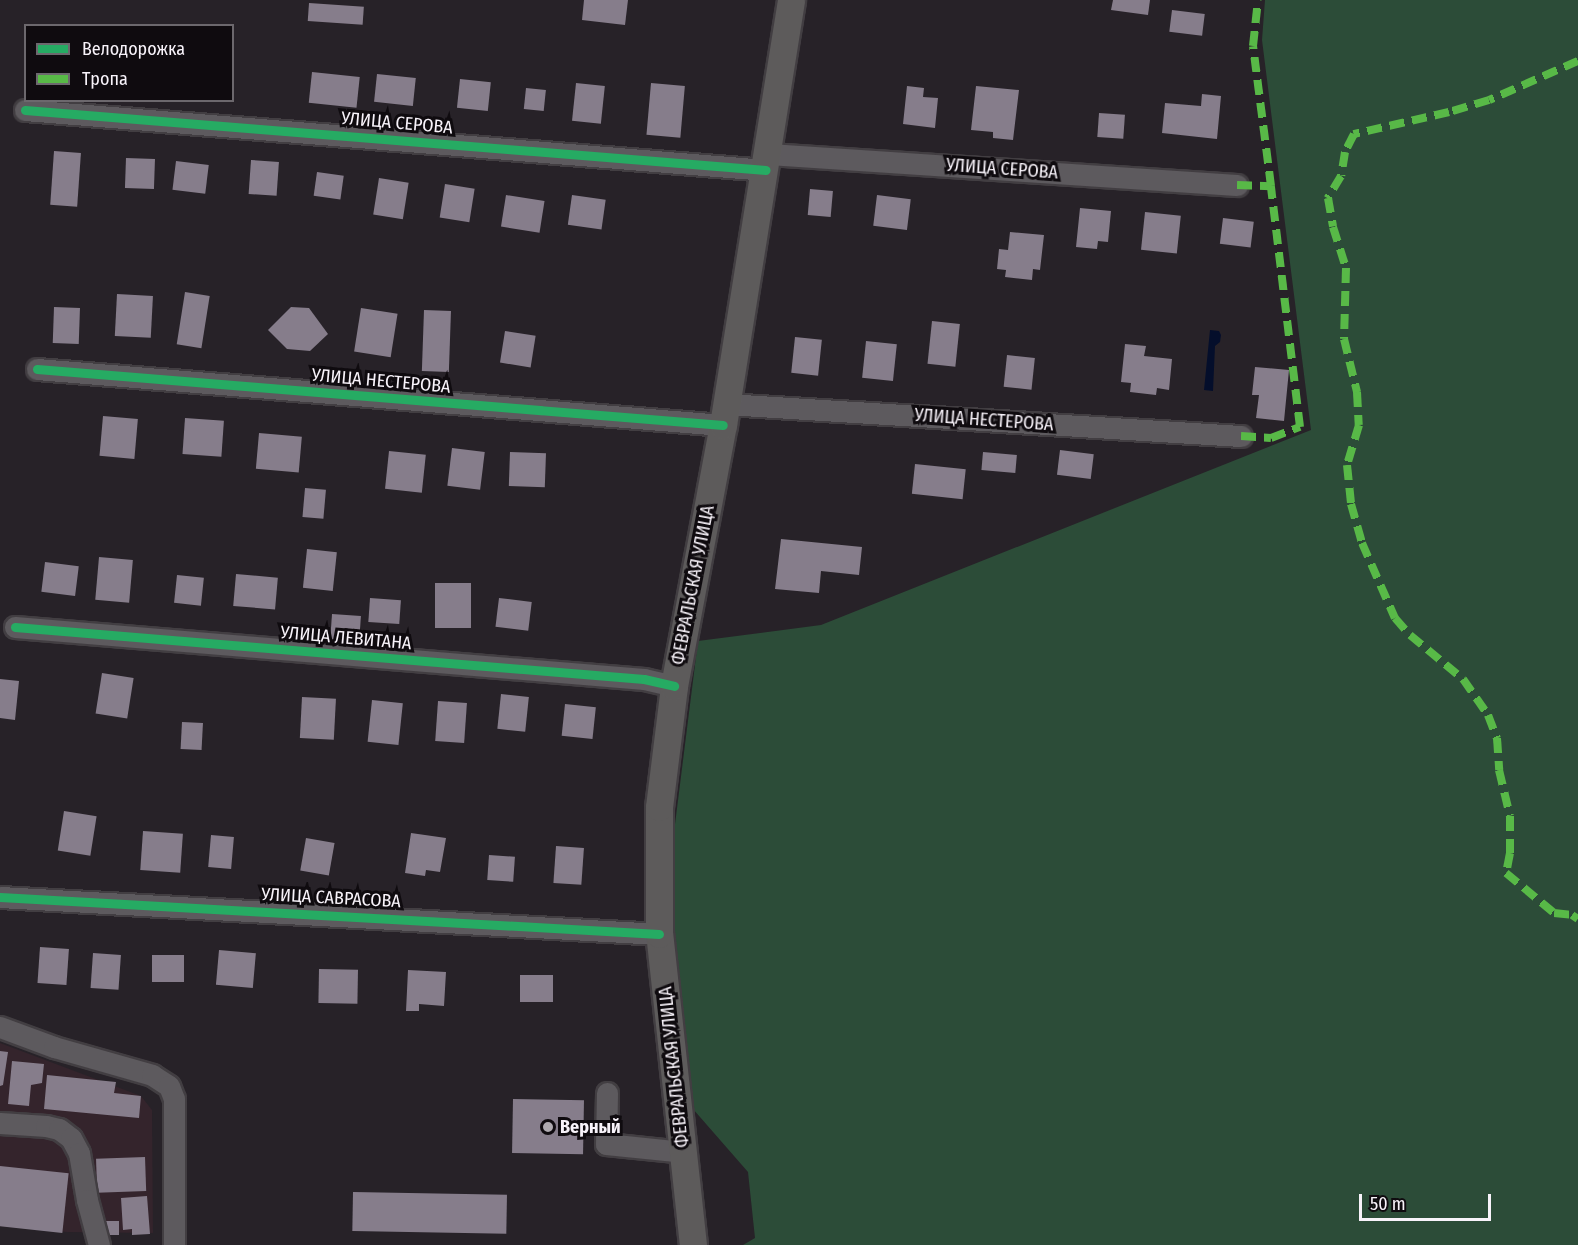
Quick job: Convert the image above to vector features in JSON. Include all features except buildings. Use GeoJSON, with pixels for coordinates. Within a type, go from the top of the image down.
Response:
{"type":"FeatureCollection","features":[{"type":"Feature","properties":{"kind":"main road","name":"ФЕВРАЛЬСКАЯ УЛИЦА"},"geometry":{"type":"LineString","coordinates":[[693,1245],[659,934],[659,807],[674,686],[724,415],[767,162],[791,0]]}},
{"type":"Feature","properties":{"kind":"street","name":"УЛИЦА СЕРОВА"},"geometry":{"type":"LineString","coordinates":[[25,110],[767,162],[1237,185]]}},
{"type":"Feature","properties":{"kind":"street","name":"УЛИЦА НЕСТЕРОВА"},"geometry":{"type":"LineString","coordinates":[[37,369],[724,415],[1241,436]]}},
{"type":"Feature","properties":{"kind":"street","name":"УЛИЦА ЛЕВИТАНА"},"geometry":{"type":"LineString","coordinates":[[15,627],[644,679],[674,686]]}},
{"type":"Feature","properties":{"kind":"street","name":"УЛИЦА САВРАСОВА"},"geometry":{"type":"LineString","coordinates":[[0,897],[659,934]]}},
{"type":"Feature","properties":{"kind":"street"},"geometry":{"type":"LineString","coordinates":[[0,1027],[54,1047],[152,1076],[169,1086],[174,1099],[174,1245]]}},
{"type":"Feature","properties":{"kind":"street"},"geometry":{"type":"LineString","coordinates":[[608,1093],[606,1144],[683,1152]]}},
{"type":"Feature","properties":{"kind":"street"},"geometry":{"type":"LineString","coordinates":[[0,1123],[46,1126],[59,1129],[72,1138],[79,1153],[87,1200],[99,1245]]}},
{"type":"Feature","properties":{"kind":"shaded area"},"geometry":{"type":"Polygon","coordinates":[[[0,1043],[141,1096],[152,1110],[153,1233],[67,1232],[0,1226],[0,1043]]]}},
{"type":"Feature","properties":{"kind":"green space"},"geometry":{"type":"Polygon","coordinates":[[[1265,0],[1578,0],[1578,1245],[743,1245],[755,1238],[748,1172],[693,1109],[668,880],[698,641],[821,625],[1311,430],[1262,40],[1265,0]]]}},
{"type":"Feature","properties":{"kind":"water"},"geometry":{"type":"Polygon","coordinates":[[[1210,330],[1219,331],[1221,335],[1220,342],[1215,346],[1213,391],[1204,390],[1210,330]]]}},
{"type":"Feature","properties":{"kind":"marked path"},"geometry":{"type":"LineString","coordinates":[[1237,185],[1271,186],[1253,46],[1258,0]]}},
{"type":"Feature","properties":{"kind":"marked path"},"geometry":{"type":"LineString","coordinates":[[1578,61],[1489,100],[1449,112],[1354,134],[1345,152],[1341,176],[1328,198],[1333,227],[1346,268],[1344,339],[1357,392],[1359,425],[1347,465],[1351,504],[1362,543],[1395,618],[1410,635],[1463,679],[1488,715],[1497,738],[1499,770],[1510,816],[1510,853],[1506,873],[1554,913],[1572,915],[1578,919]]}},
{"type":"Feature","properties":{"kind":"marked path"},"geometry":{"type":"LineString","coordinates":[[1241,436],[1271,438],[1300,427],[1271,186]]}},
{"type":"Feature","properties":{"kind":"cycle path"},"geometry":{"type":"LineString","coordinates":[[25,110],[766,170]]}},
{"type":"Feature","properties":{"kind":"cycle path"},"geometry":{"type":"LineString","coordinates":[[37,369],[723,425]]}},
{"type":"Feature","properties":{"kind":"cycle path"},"geometry":{"type":"LineString","coordinates":[[15,627],[644,679],[674,686]]}},
{"type":"Feature","properties":{"kind":"cycle path"},"geometry":{"type":"LineString","coordinates":[[0,897],[659,934]]}},
{"type":"Feature","properties":{"kind":"place","name":"Верный"},"geometry":{"type":"Point","coordinates":[548,1127]}}]}
